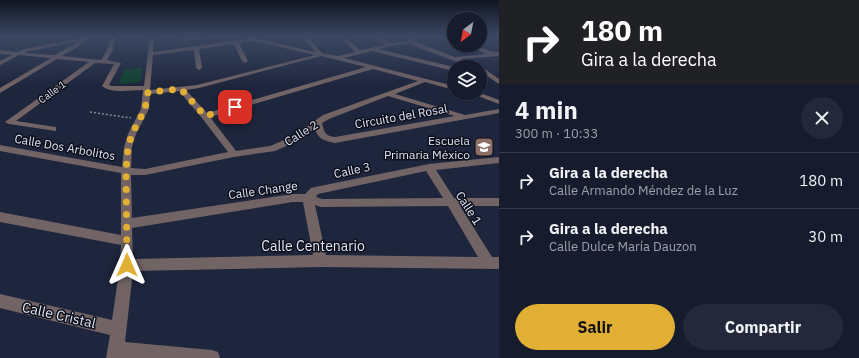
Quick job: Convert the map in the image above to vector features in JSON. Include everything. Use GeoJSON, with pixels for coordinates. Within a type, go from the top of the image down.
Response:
{"type":"FeatureCollection","features":[{"type":"Feature","properties":{"kind":"street"},"geometry":{"type":"LineString","coordinates":[[6,53],[118,63],[105,86],[110,88],[148,90],[197,87],[318,56],[320,53],[447,86]]}},
{"type":"Feature","properties":{"kind":"street"},"geometry":{"type":"LineString","coordinates":[[0,63],[17,54],[23,53]]}},
{"type":"Feature","properties":{"kind":"street"},"geometry":{"type":"LineString","coordinates":[[0,91],[65,53]]}},
{"type":"Feature","properties":{"kind":"street"},"geometry":{"type":"LineString","coordinates":[[103,62],[108,53]]}},
{"type":"Feature","properties":{"kind":"street"},"geometry":{"type":"LineString","coordinates":[[159,53],[151,54],[145,109],[132,134],[128,147],[126,170],[127,265],[115,354],[212,358]]}},
{"type":"Feature","properties":{"kind":"street"},"geometry":{"type":"LineString","coordinates":[[197,53],[199,68]]}},
{"type":"Feature","properties":{"kind":"street"},"geometry":{"type":"LineString","coordinates":[[241,53],[245,61]]}},
{"type":"Feature","properties":{"kind":"street"},"geometry":{"type":"LineString","coordinates":[[338,58],[360,53]]}},
{"type":"Feature","properties":{"kind":"street"},"geometry":{"type":"LineString","coordinates":[[385,53],[447,67]]}},
{"type":"Feature","properties":{"kind":"street"},"geometry":{"type":"LineString","coordinates":[[438,53],[458,60]]}},
{"type":"Feature","properties":{"kind":"street"},"geometry":{"type":"LineString","coordinates":[[487,53],[499,58]]}},
{"type":"Feature","properties":{"kind":"street"},"geometry":{"type":"LineString","coordinates":[[453,58],[499,54]]}},
{"type":"Feature","properties":{"kind":"street","name":"Calle 1"},"geometry":{"type":"LineString","coordinates":[[53,129],[9,122],[94,61]]}},
{"type":"Feature","properties":{"kind":"street"},"geometry":{"type":"LineString","coordinates":[[205,116],[373,66]]}},
{"type":"Feature","properties":{"kind":"street"},"geometry":{"type":"LineString","coordinates":[[230,70],[238,77]]}},
{"type":"Feature","properties":{"kind":"street"},"geometry":{"type":"LineString","coordinates":[[487,74],[496,80]]}},
{"type":"Feature","properties":{"kind":"street","name":"Calle 2"},"geometry":{"type":"LineString","coordinates":[[126,170],[145,172],[234,154],[272,149],[297,138],[326,117],[423,81]]}},
{"type":"Feature","properties":{"kind":"street"},"geometry":{"type":"LineString","coordinates":[[181,89],[205,116],[234,154]]}},
{"type":"Feature","properties":{"kind":"street"},"geometry":{"type":"LineString","coordinates":[[388,94],[466,117]]}},
{"type":"Feature","properties":{"kind":"street"},"geometry":{"type":"LineString","coordinates":[[487,98],[499,102]]}},
{"type":"Feature","properties":{"kind":"street","name":"Circuito del Rosal"},"geometry":{"type":"LineString","coordinates":[[318,123],[320,133],[326,138],[335,140],[499,111]]}},
{"type":"Feature","properties":{"kind":"street","name":"Calle Dos Arbolitos"},"geometry":{"type":"LineString","coordinates":[[0,148],[126,170]]}},
{"type":"Feature","properties":{"kind":"street","name":"Calle 3"},"geometry":{"type":"LineString","coordinates":[[308,198],[315,191],[429,167],[499,160]]}},
{"type":"Feature","properties":{"kind":"street","name":"Calle 1"},"geometry":{"type":"LineString","coordinates":[[429,167],[450,202],[494,263]]}},
{"type":"Feature","properties":{"kind":"street","name":"Calle Change"},"geometry":{"type":"LineString","coordinates":[[127,224],[293,198],[308,198],[321,203],[499,202]]}},
{"type":"Feature","properties":{"kind":"street"},"geometry":{"type":"LineString","coordinates":[[308,198],[321,261]]}},
{"type":"Feature","properties":{"kind":"street"},"geometry":{"type":"LineString","coordinates":[[0,217],[127,241]]}},
{"type":"Feature","properties":{"kind":"street","name":"Calle Centenario"},"geometry":{"type":"LineString","coordinates":[[127,265],[321,261],[494,263]]}},
{"type":"Feature","properties":{"kind":"street","name":"Calle Cristal"},"geometry":{"type":"LineString","coordinates":[[0,301],[119,329]]}},
{"type":"Feature","properties":{"kind":"path"},"geometry":{"type":"LineString","coordinates":[[90,112],[140,120]]}},
{"type":"Feature","properties":{"kind":"green space"},"geometry":{"type":"Polygon","coordinates":[[[143,68],[140,82],[119,84],[124,69],[143,68]]]}},
{"type":"Feature","properties":{"kind":"place","name":"Escuela Primaria México"},"geometry":{"type":"Point","coordinates":[484,147]}},
{"type":"Feature","properties":{"kind":"route"},"geometry":{"type":"LineString","coordinates":[[127,265],[126,170],[128,147],[132,134],[145,109],[148,92],[181,89],[205,116],[235,107]]}}]}
